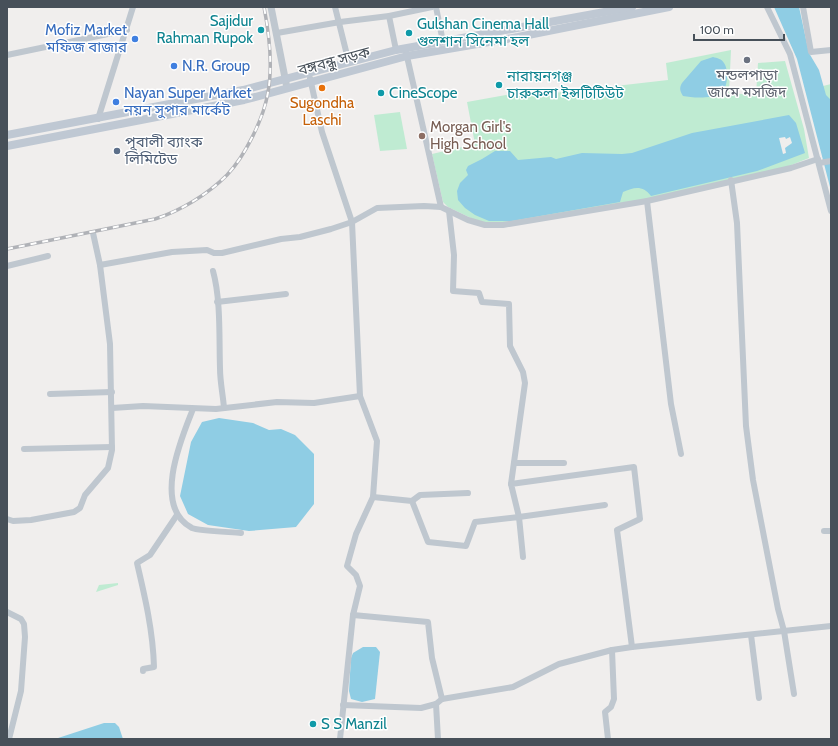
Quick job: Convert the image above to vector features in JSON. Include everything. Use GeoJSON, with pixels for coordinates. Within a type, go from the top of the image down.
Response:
{"type":"FeatureCollection","features":[{"type":"Feature","properties":{"kind":"main road","name":"বঙ্গবন্ধু সড়ক"},"geometry":{"type":"LineString","coordinates":[[7,146],[244,100],[443,42],[589,11],[632,7]]}},
{"type":"Feature","properties":{"kind":"main road","name":"বঙ্গবন্ধু সড়ক"},"geometry":{"type":"LineString","coordinates":[[7,135],[98,119],[243,90],[396,50],[406,52],[518,37],[669,7]]}},
{"type":"Feature","properties":{"kind":"street"},"geometry":{"type":"LineString","coordinates":[[98,119],[133,7]]}},
{"type":"Feature","properties":{"kind":"street"},"geometry":{"type":"LineString","coordinates":[[271,7],[287,88]]}},
{"type":"Feature","properties":{"kind":"street"},"geometry":{"type":"LineString","coordinates":[[335,7],[340,22],[349,63]]}},
{"type":"Feature","properties":{"kind":"street"},"geometry":{"type":"LineString","coordinates":[[276,33],[340,22],[389,16],[432,7]]}},
{"type":"Feature","properties":{"kind":"street"},"geometry":{"type":"LineString","coordinates":[[436,7],[443,42]]}},
{"type":"Feature","properties":{"kind":"street"},"geometry":{"type":"LineString","coordinates":[[767,7],[790,54],[820,162],[831,210]]}},
{"type":"Feature","properties":{"kind":"street"},"geometry":{"type":"LineString","coordinates":[[803,7],[812,52],[831,50]]}},
{"type":"Feature","properties":{"kind":"street"},"geometry":{"type":"LineString","coordinates":[[389,16],[396,50]]}},
{"type":"Feature","properties":{"kind":"street"},"geometry":{"type":"LineString","coordinates":[[7,55],[127,30]]}},
{"type":"Feature","properties":{"kind":"street"},"geometry":{"type":"LineString","coordinates":[[406,52],[441,207]]}},
{"type":"Feature","properties":{"kind":"street"},"geometry":{"type":"LineString","coordinates":[[309,72],[322,132],[352,222],[360,396],[377,442],[373,497],[356,534],[347,566],[356,575],[360,586],[353,615],[340,739]]}},
{"type":"Feature","properties":{"kind":"street"},"geometry":{"type":"LineString","coordinates":[[100,265],[172,252],[207,250],[214,253],[222,253],[281,238],[300,237],[352,222],[376,208],[418,206],[441,207],[468,220],[484,225],[503,226],[647,201],[731,180],[831,161]]}},
{"type":"Feature","properties":{"kind":"street"},"geometry":{"type":"LineString","coordinates":[[731,180],[737,223],[746,426],[753,480],[778,609],[784,631],[794,694]]}},
{"type":"Feature","properties":{"kind":"street"},"geometry":{"type":"LineString","coordinates":[[647,201],[671,404],[681,454]]}},
{"type":"Feature","properties":{"kind":"street"},"geometry":{"type":"LineString","coordinates":[[449,211],[454,255],[453,291],[479,293],[482,302],[509,304],[510,346],[523,372],[525,383],[511,484],[519,517],[523,557]]}},
{"type":"Feature","properties":{"kind":"street"},"geometry":{"type":"LineString","coordinates":[[7,519],[13,521],[31,520],[74,512],[80,508],[85,495],[108,468],[112,447],[110,344],[100,265],[93,233]]}},
{"type":"Feature","properties":{"kind":"street"},"geometry":{"type":"LineString","coordinates":[[7,266],[48,256]]}},
{"type":"Feature","properties":{"kind":"street"},"geometry":{"type":"LineString","coordinates":[[213,271],[216,281],[220,370],[224,408]]}},
{"type":"Feature","properties":{"kind":"street"},"geometry":{"type":"LineString","coordinates":[[217,302],[286,294]]}},
{"type":"Feature","properties":{"kind":"street"},"geometry":{"type":"LineString","coordinates":[[50,394],[112,392]]}},
{"type":"Feature","properties":{"kind":"street"},"geometry":{"type":"LineString","coordinates":[[112,408],[143,406],[193,409],[224,408],[277,402],[314,403],[360,396]]}},
{"type":"Feature","properties":{"kind":"street"},"geometry":{"type":"LineString","coordinates":[[193,409],[173,465],[172,492],[178,515],[192,528],[240,533]]}},
{"type":"Feature","properties":{"kind":"street"},"geometry":{"type":"LineString","coordinates":[[24,449],[112,447]]}},
{"type":"Feature","properties":{"kind":"street"},"geometry":{"type":"LineString","coordinates":[[514,463],[564,463]]}},
{"type":"Feature","properties":{"kind":"street"},"geometry":{"type":"LineString","coordinates":[[511,484],[634,467],[640,519],[617,530],[632,647]]}},
{"type":"Feature","properties":{"kind":"street"},"geometry":{"type":"LineString","coordinates":[[373,497],[412,501],[420,495],[468,493]]}},
{"type":"Feature","properties":{"kind":"street"},"geometry":{"type":"LineString","coordinates":[[412,501],[428,542],[466,546],[476,522],[605,504]]}},
{"type":"Feature","properties":{"kind":"street"},"geometry":{"type":"LineString","coordinates":[[143,671],[143,668],[154,666],[146,601],[136,563],[150,555],[178,515]]}},
{"type":"Feature","properties":{"kind":"street"},"geometry":{"type":"LineString","coordinates":[[824,531],[831,531]]}},
{"type":"Feature","properties":{"kind":"street"},"geometry":{"type":"LineString","coordinates":[[7,612],[21,619],[24,624],[25,637],[21,691],[9,739]]}},
{"type":"Feature","properties":{"kind":"street"},"geometry":{"type":"LineString","coordinates":[[353,615],[428,622],[432,658],[442,698]]}},
{"type":"Feature","properties":{"kind":"street"},"geometry":{"type":"LineString","coordinates":[[343,705],[421,708],[436,704],[442,698],[513,687],[559,664],[612,650],[831,626]]}},
{"type":"Feature","properties":{"kind":"street"},"geometry":{"type":"LineString","coordinates":[[751,635],[759,698]]}},
{"type":"Feature","properties":{"kind":"street"},"geometry":{"type":"LineString","coordinates":[[608,739],[604,712],[611,707],[614,699],[612,650]]}},
{"type":"Feature","properties":{"kind":"street"},"geometry":{"type":"LineString","coordinates":[[436,704],[438,739]]}},
{"type":"Feature","properties":{"kind":"green space"},"geometry":{"type":"Polygon","coordinates":[[[731,50],[729,93],[756,95],[758,63],[785,61],[804,129],[809,158],[784,168],[661,197],[518,222],[488,223],[473,219],[448,207],[443,202],[432,154],[475,144],[467,102],[511,94],[554,93],[668,80],[666,63],[731,50]]]}},
{"type":"Feature","properties":{"kind":"green space"},"geometry":{"type":"Polygon","coordinates":[[[831,84],[831,142],[819,87],[831,84]]]}},
{"type":"Feature","properties":{"kind":"green space"},"geometry":{"type":"Polygon","coordinates":[[[400,112],[407,149],[380,151],[374,115],[400,112]]]}},
{"type":"Feature","properties":{"kind":"green space"},"geometry":{"type":"Polygon","coordinates":[[[118,583],[118,585],[96,592],[99,585],[118,583]]]}},
{"type":"Feature","properties":{"kind":"water"},"geometry":{"type":"Polygon","coordinates":[[[774,7],[799,7],[809,53],[819,70],[826,95],[831,100],[831,191],[797,59],[774,7]]]}},
{"type":"Feature","properties":{"kind":"water"},"geometry":{"type":"Polygon","coordinates":[[[713,57],[722,61],[726,66],[727,79],[723,91],[717,95],[708,97],[697,98],[683,96],[680,90],[682,83],[701,61],[713,57]]]}},
{"type":"Feature","properties":{"kind":"water"},"geometry":{"type":"Polygon","coordinates":[[[789,115],[796,123],[805,153],[757,171],[651,196],[645,190],[635,188],[623,192],[620,202],[512,221],[489,221],[475,215],[465,208],[458,200],[457,191],[460,183],[468,175],[466,170],[468,166],[495,151],[510,151],[518,160],[551,157],[556,159],[582,153],[632,153],[692,133],[789,115]]]}},
{"type":"Feature","properties":{"kind":"water"},"geometry":{"type":"Polygon","coordinates":[[[219,418],[253,423],[269,430],[281,429],[295,435],[314,454],[314,504],[296,527],[249,531],[208,525],[188,514],[180,496],[191,442],[202,422],[219,418]]]}},
{"type":"Feature","properties":{"kind":"water"},"geometry":{"type":"Polygon","coordinates":[[[363,647],[376,647],[380,652],[375,699],[362,702],[351,699],[349,691],[351,658],[353,653],[363,647]]]}},
{"type":"Feature","properties":{"kind":"water"},"geometry":{"type":"Polygon","coordinates":[[[104,723],[115,723],[119,727],[123,739],[55,739],[104,723]]]}},
{"type":"Feature","properties":{"kind":"pier"},"geometry":{"type":"Polygon","coordinates":[[[785,137],[786,139],[790,137],[792,143],[785,148],[786,153],[783,154],[779,138],[785,137]]]}},
{"type":"Feature","properties":{"kind":"railway"},"geometry":{"type":"LineString","coordinates":[[7,249],[164,216],[193,202],[227,175],[234,167],[253,136],[266,102],[270,60],[269,38],[264,7]]}},
{"type":"Feature","properties":{"kind":"place","name":"Sajidur Rahman Rupok"},"geometry":{"type":"Point","coordinates":[261,30]}},
{"type":"Feature","properties":{"kind":"place","name":"Gulshan Cinema Hall গুলশান সিনেমা হল"},"geometry":{"type":"Point","coordinates":[409,33]}},
{"type":"Feature","properties":{"kind":"place","name":"Mofiz Market মফিজ বাজার"},"geometry":{"type":"Point","coordinates":[135,39]}},
{"type":"Feature","properties":{"kind":"place","name":"মন্ডলপাড়া জামে মসজিদ"},"geometry":{"type":"Point","coordinates":[747,60]}},
{"type":"Feature","properties":{"kind":"place","name":"N.R. Group"},"geometry":{"type":"Point","coordinates":[174,66]}},
{"type":"Feature","properties":{"kind":"place","name":"নারায়নগঞ্জ চারুকলা ইন্সটিটিউট"},"geometry":{"type":"Point","coordinates":[499,85]}},
{"type":"Feature","properties":{"kind":"place","name":"Sugondha Laschi"},"geometry":{"type":"Point","coordinates":[322,88]}},
{"type":"Feature","properties":{"kind":"place","name":"CineScope"},"geometry":{"type":"Point","coordinates":[381,93]}},
{"type":"Feature","properties":{"kind":"place","name":"Nayan Super Market নয়ন সুপার মার্কেট"},"geometry":{"type":"Point","coordinates":[116,102]}},
{"type":"Feature","properties":{"kind":"place","name":"Morgan Girl's High School"},"geometry":{"type":"Point","coordinates":[422,136]}},
{"type":"Feature","properties":{"kind":"place","name":"পূবালী ব্যাংক লিমিটেড"},"geometry":{"type":"Point","coordinates":[117,151]}},
{"type":"Feature","properties":{"kind":"place","name":"S S Manzil"},"geometry":{"type":"Point","coordinates":[313,724]}}]}
